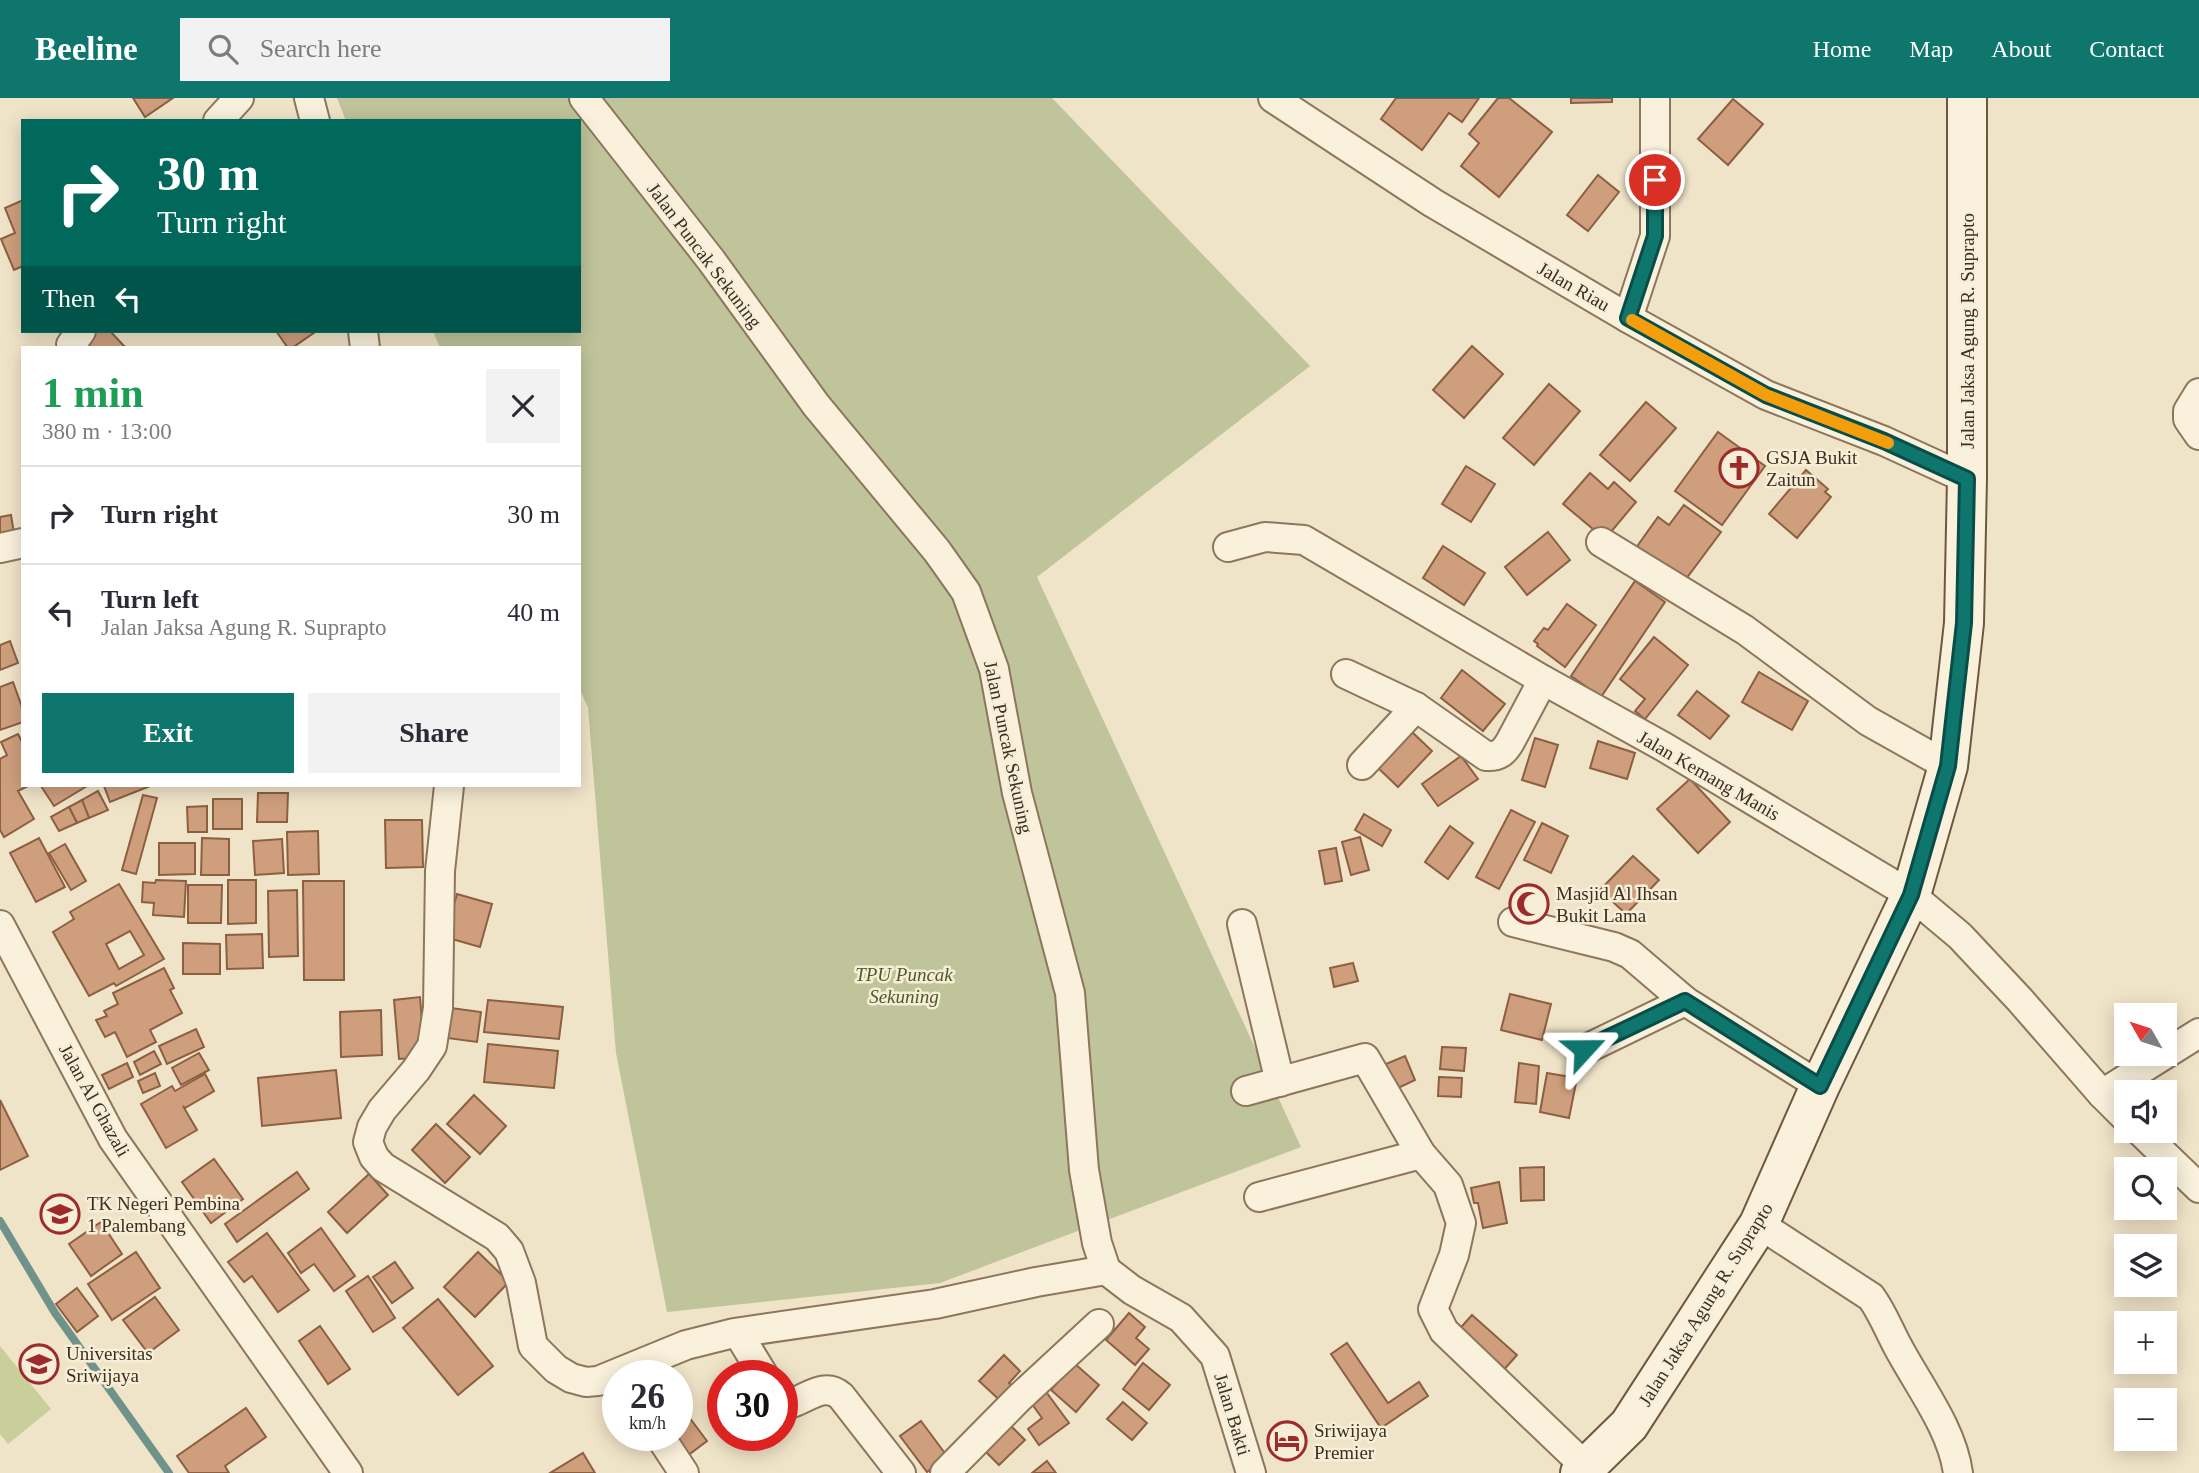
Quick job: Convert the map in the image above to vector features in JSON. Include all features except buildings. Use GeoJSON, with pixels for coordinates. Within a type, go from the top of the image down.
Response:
{"type":"FeatureCollection","features":[{"type":"Feature","properties":{"kind":"main road","name":"Jalan Jaksa Agung R. Suprapto"},"geometry":{"type":"LineString","coordinates":[[1583,1470],[1629,1425],[1759,1224],[1820,1086],[1911,895],[1948,766],[1964,623],[1967,479],[1967,98]]}},
{"type":"Feature","properties":{"kind":"street"},"geometry":{"type":"LineString","coordinates":[[220,119],[239,98]]}},
{"type":"Feature","properties":{"kind":"street"},"geometry":{"type":"LineString","coordinates":[[309,98],[314,119]]}},
{"type":"Feature","properties":{"kind":"street","name":"Jalan Puncak Sekuning"},"geometry":{"type":"LineString","coordinates":[[584,98],[711,260],[816,405],[937,551],[966,592],[994,669],[1017,793],[1070,993],[1084,1170],[1097,1243],[1106,1270]]}},
{"type":"Feature","properties":{"kind":"street","name":"Jalan Riau"},"geometry":{"type":"LineString","coordinates":[[1273,98],[1433,203],[1628,318],[1766,395],[1884,441],[1967,479]]}},
{"type":"Feature","properties":{"kind":"street"},"geometry":{"type":"LineString","coordinates":[[1628,318],[1655,236],[1655,98]]}},
{"type":"Feature","properties":{"kind":"street"},"geometry":{"type":"LineString","coordinates":[[2199,393],[2188,411],[2188,419],[2199,435]]}},
{"type":"Feature","properties":{"kind":"street","name":"Jalan Kemang Manis"},"geometry":{"type":"LineString","coordinates":[[1228,547],[1265,537],[1304,540],[1542,680],[1664,747],[1911,895],[1960,936],[2114,1106]]}},
{"type":"Feature","properties":{"kind":"street"},"geometry":{"type":"LineString","coordinates":[[1601,542],[1745,630],[1868,721],[1948,766]]}},
{"type":"Feature","properties":{"kind":"street"},"geometry":{"type":"LineString","coordinates":[[0,548],[21,543]]}},
{"type":"Feature","properties":{"kind":"street"},"geometry":{"type":"LineString","coordinates":[[1346,674],[1416,707],[1486,756],[1501,754],[1510,742],[1542,680]]}},
{"type":"Feature","properties":{"kind":"street"},"geometry":{"type":"LineString","coordinates":[[1362,765],[1416,707]]}},
{"type":"Feature","properties":{"kind":"street"},"geometry":{"type":"LineString","coordinates":[[449,787],[440,871],[438,1008],[432,1046],[416,1070],[382,1110],[372,1127],[368,1142],[370,1151],[383,1167],[497,1237],[509,1251],[521,1283],[533,1346],[556,1369],[571,1378],[586,1382],[602,1380]]}},
{"type":"Feature","properties":{"kind":"street"},"geometry":{"type":"LineString","coordinates":[[1513,922],[1614,947],[1630,954],[1685,1001],[1820,1086]]}},
{"type":"Feature","properties":{"kind":"street"},"geometry":{"type":"LineString","coordinates":[[1242,924],[1280,1082]]}},
{"type":"Feature","properties":{"kind":"street","name":"Jalan Al Ghazali"},"geometry":{"type":"LineString","coordinates":[[0,925],[113,1139],[348,1473]]}},
{"type":"Feature","properties":{"kind":"street"},"geometry":{"type":"LineString","coordinates":[[1584,1049],[1685,1001]]}},
{"type":"Feature","properties":{"kind":"street"},"geometry":{"type":"LineString","coordinates":[[2102,1094],[2199,1033]]}},
{"type":"Feature","properties":{"kind":"street"},"geometry":{"type":"LineString","coordinates":[[1246,1091],[1365,1058],[1421,1154],[1448,1185],[1461,1223],[1454,1255],[1433,1309],[1444,1331],[1583,1470]]}},
{"type":"Feature","properties":{"kind":"street"},"geometry":{"type":"LineString","coordinates":[[2152,1143],[2199,1188]]}},
{"type":"Feature","properties":{"kind":"street"},"geometry":{"type":"LineString","coordinates":[[1259,1197],[1421,1154]]}},
{"type":"Feature","properties":{"kind":"street"},"geometry":{"type":"LineString","coordinates":[[1759,1224],[1871,1297],[1883,1312],[1895,1342],[1953,1447],[1958,1473]]}},
{"type":"Feature","properties":{"kind":"street"},"geometry":{"type":"LineString","coordinates":[[652,1360],[686,1345],[738,1333],[935,1304],[1049,1279],[1106,1270]]}},
{"type":"Feature","properties":{"kind":"street","name":"Jalan Bakti"},"geometry":{"type":"LineString","coordinates":[[1106,1270],[1132,1290],[1181,1318],[1215,1356],[1251,1473]]}},
{"type":"Feature","properties":{"kind":"street"},"geometry":{"type":"LineString","coordinates":[[946,1473],[987,1430],[1099,1324]]}},
{"type":"Feature","properties":{"kind":"street"},"geometry":{"type":"LineString","coordinates":[[738,1333],[754,1360]]}},
{"type":"Feature","properties":{"kind":"street"},"geometry":{"type":"LineString","coordinates":[[798,1400],[821,1390],[832,1390],[841,1396],[901,1473]]}},
{"type":"Feature","properties":{"kind":"street"},"geometry":{"type":"LineString","coordinates":[[670,1451],[684,1473]]}},
{"type":"Feature","properties":{"kind":"green space","name":"TPU Puncak Sekuning"},"geometry":{"type":"Polygon","coordinates":[[[337,98],[1052,98],[1310,366],[1037,577],[1301,1147],[940,1283],[667,1312],[616,1053],[588,708],[581,692],[581,346],[439,346],[434,333],[581,333],[581,119],[345,119],[337,98]]]}},
{"type":"Feature","properties":{"kind":"green space"},"geometry":{"type":"Polygon","coordinates":[[[0,1346],[51,1409],[8,1444],[0,1434],[0,1346]]]}},
{"type":"Feature","properties":{"kind":"waterway"},"geometry":{"type":"LineString","coordinates":[[0,1221],[55,1313],[169,1473]]}},
{"type":"Feature","properties":{"kind":"slow traffic"},"geometry":{"type":"LineString","coordinates":[[1632,320],[1766,395],[1888,443]]}},
{"type":"Feature","properties":{"kind":"place","name":"GSJA Bukit Zaitun"},"geometry":{"type":"Point","coordinates":[1739,468]}},
{"type":"Feature","properties":{"kind":"place","name":"Masjid Al Ihsan Bukit Lama"},"geometry":{"type":"Point","coordinates":[1529,904]}},
{"type":"Feature","properties":{"kind":"place","name":"TK Negeri Pembina 1 Palembang"},"geometry":{"type":"Point","coordinates":[60,1214]}},
{"type":"Feature","properties":{"kind":"place","name":"Universitas Sriwijaya"},"geometry":{"type":"Point","coordinates":[39,1364]}},
{"type":"Feature","properties":{"kind":"place","name":"Sriwijaya Premier"},"geometry":{"type":"Point","coordinates":[1287,1441]}},
{"type":"Feature","properties":{"kind":"route"},"geometry":{"type":"LineString","coordinates":[[1584,1049],[1685,1001],[1820,1086],[1911,895],[1948,766],[1964,623],[1967,479],[1884,441],[1766,395],[1628,318],[1655,236],[1655,180]]}}]}
